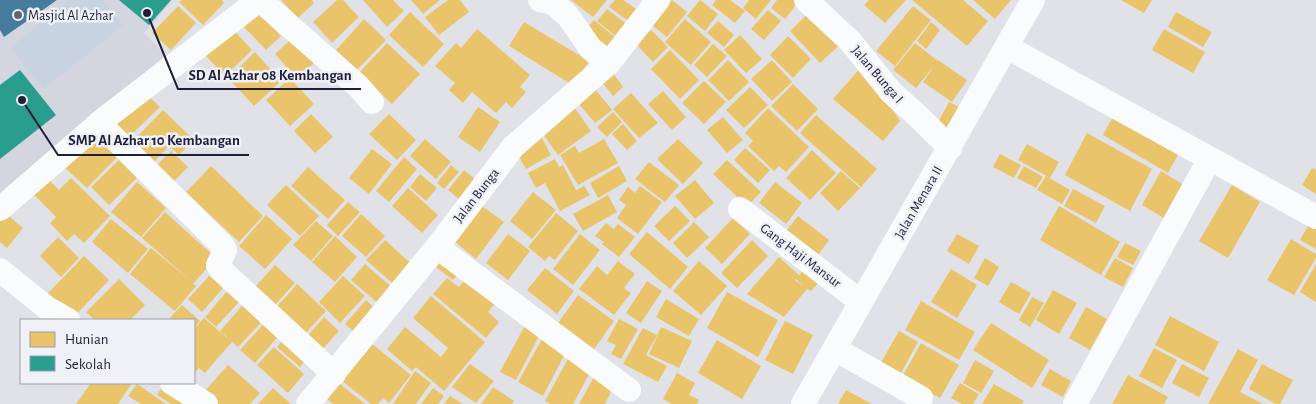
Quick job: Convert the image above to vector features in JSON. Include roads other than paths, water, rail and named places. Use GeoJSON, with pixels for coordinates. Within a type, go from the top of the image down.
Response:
{"type":"FeatureCollection","features":[{"type":"Feature","properties":{"kind":"street"},"geometry":{"type":"LineString","coordinates":[[0,209],[99,123],[260,0],[358,86],[372,102]]}},
{"type":"Feature","properties":{"kind":"street"},"geometry":{"type":"LineString","coordinates":[[540,0],[553,3],[568,16],[591,49],[609,63]]}},
{"type":"Feature","properties":{"kind":"street","name":"Jalan Bunga"},"geometry":{"type":"LineString","coordinates":[[308,404],[437,247],[513,148],[609,63],[658,0]]}},
{"type":"Feature","properties":{"kind":"street","name":"Jalan Bunga I"},"geometry":{"type":"LineString","coordinates":[[806,0],[850,42],[891,92],[950,148]]}},
{"type":"Feature","properties":{"kind":"street","name":"Jalan Menara II"},"geometry":{"type":"LineString","coordinates":[[803,404],[1033,0]]}},
{"type":"Feature","properties":{"kind":"street"},"geometry":{"type":"LineString","coordinates":[[1007,47],[1209,160],[1316,217]]}},
{"type":"Feature","properties":{"kind":"street"},"geometry":{"type":"LineString","coordinates":[[99,123],[223,246],[225,250],[218,265],[221,270],[334,374]]}},
{"type":"Feature","properties":{"kind":"street"},"geometry":{"type":"LineString","coordinates":[[1075,404],[1209,160]]}},
{"type":"Feature","properties":{"kind":"street","name":"Gang Haji Mansur"},"geometry":{"type":"LineString","coordinates":[[740,209],[862,302]]}},
{"type":"Feature","properties":{"kind":"street"},"geometry":{"type":"LineString","coordinates":[[437,247],[629,390]]}},
{"type":"Feature","properties":{"kind":"street"},"geometry":{"type":"LineString","coordinates":[[0,270],[47,308],[66,319]]}},
{"type":"Feature","properties":{"kind":"street"},"geometry":{"type":"LineString","coordinates":[[834,349],[921,398]]}},
{"type":"Feature","properties":{"kind":"street"},"geometry":{"type":"LineString","coordinates":[[174,384],[206,404]]}},
{"type":"Feature","properties":{"kind":"place","name":"SD Al Azhar 08 Kembangan"},"geometry":{"type":"Point","coordinates":[147,13]}},
{"type":"Feature","properties":{"kind":"place","name":"Masjid Al Azhar"},"geometry":{"type":"Point","coordinates":[18,15]}},
{"type":"Feature","properties":{"kind":"place","name":"SMP Al Azhar 10 Kembangan"},"geometry":{"type":"Point","coordinates":[22,100]}}]}
